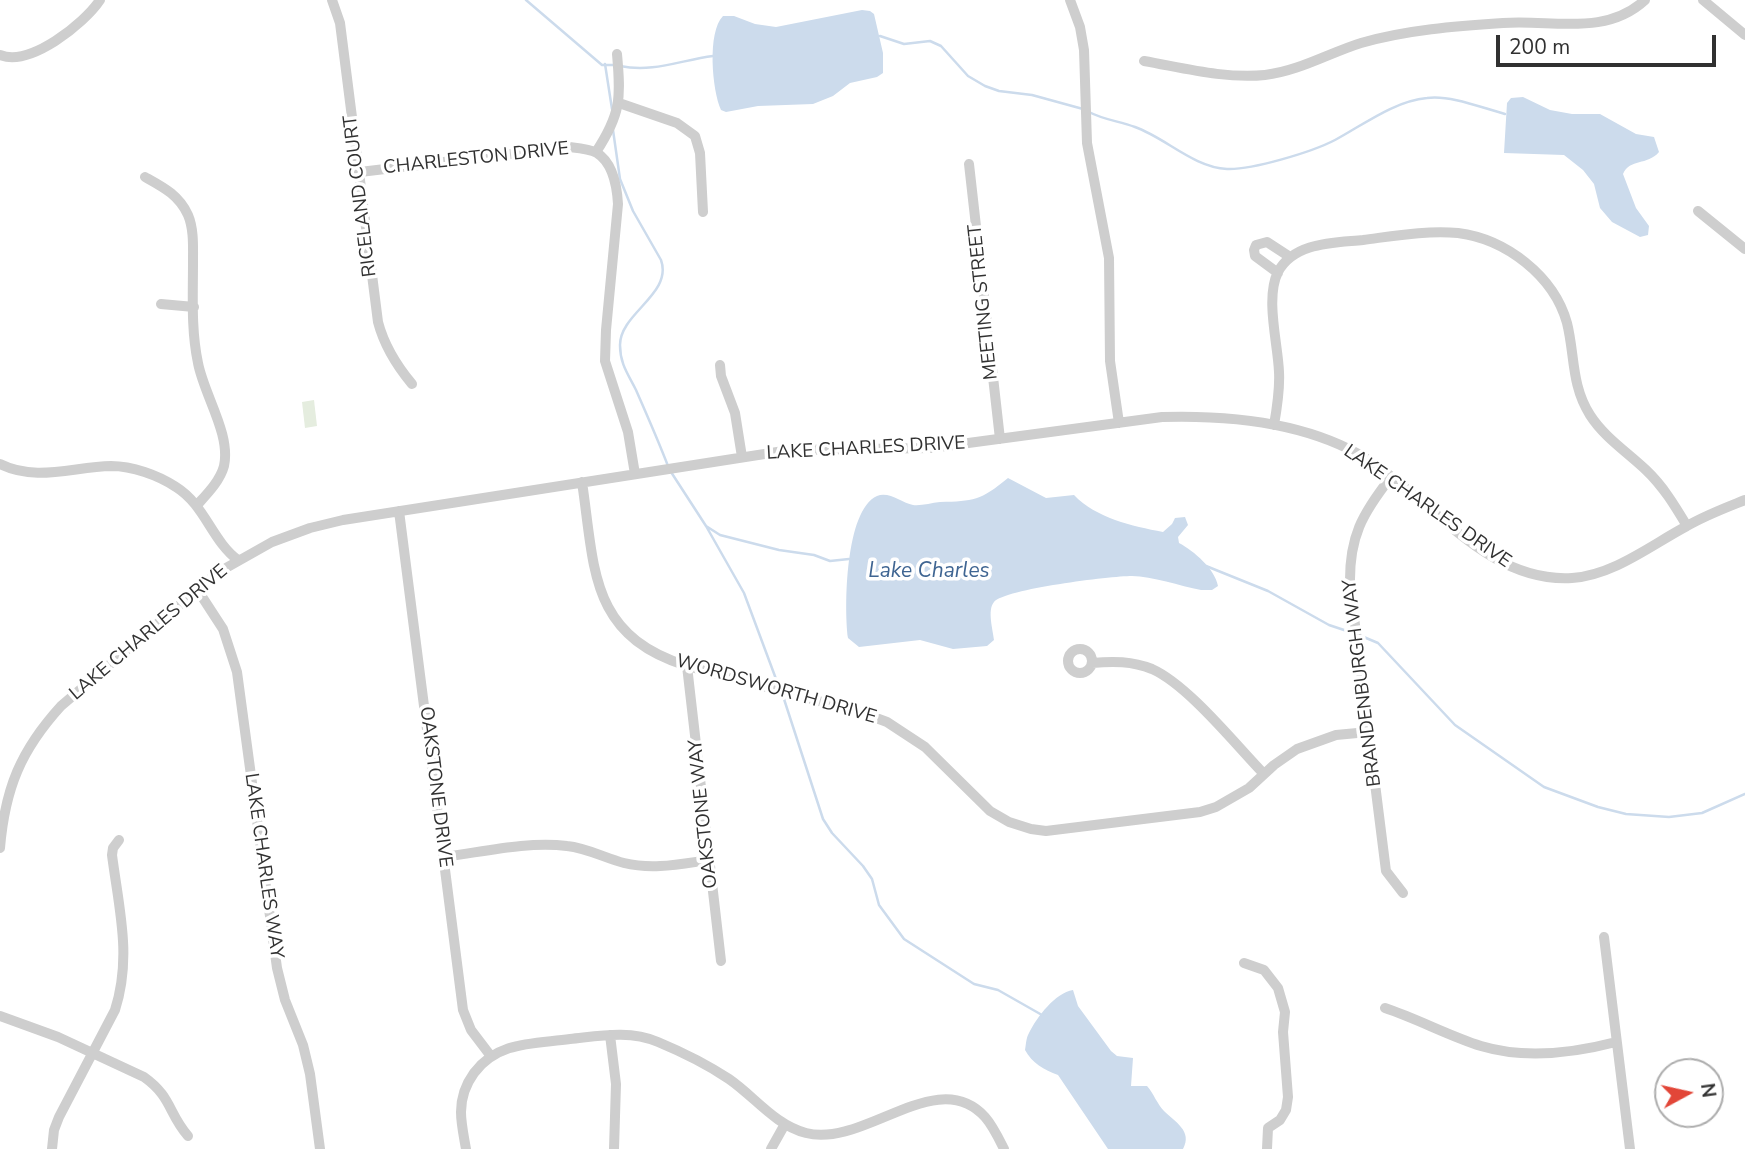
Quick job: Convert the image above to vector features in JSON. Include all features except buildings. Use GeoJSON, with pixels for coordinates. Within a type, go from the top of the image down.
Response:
{"type":"FeatureCollection","features":[{"type":"Feature","properties":{"kind":"street"},"geometry":{"type":"LineString","coordinates":[[0,55],[14,57],[40,50],[75,26],[100,0]]}},
{"type":"Feature","properties":{"kind":"street","name":"RICELAND COURT"},"geometry":{"type":"LineString","coordinates":[[332,0],[340,23],[378,322],[388,347],[412,384]]}},
{"type":"Feature","properties":{"kind":"street"},"geometry":{"type":"LineString","coordinates":[[1070,0],[1080,27],[1084,50],[1087,143],[1109,258],[1110,361],[1119,423]]}},
{"type":"Feature","properties":{"kind":"street"},"geometry":{"type":"LineString","coordinates":[[1144,61],[1227,75],[1268,74],[1296,68],[1361,43],[1401,34],[1504,22],[1579,25],[1622,15],[1645,0]]}},
{"type":"Feature","properties":{"kind":"street"},"geometry":{"type":"LineString","coordinates":[[1703,0],[1745,35]]}},
{"type":"Feature","properties":{"kind":"street"},"geometry":{"type":"LineString","coordinates":[[596,152],[610,128],[619,103],[617,54]]}},
{"type":"Feature","properties":{"kind":"street"},"geometry":{"type":"LineString","coordinates":[[619,103],[677,123],[695,136],[700,153],[703,212]]}},
{"type":"Feature","properties":{"kind":"street","name":"CHARLESTON DRIVE"},"geometry":{"type":"LineString","coordinates":[[360,172],[537,149],[569,147],[596,152],[611,172],[617,187],[617,226],[605,361],[628,432],[635,474]]}},
{"type":"Feature","properties":{"kind":"street","name":"MEETING STREET"},"geometry":{"type":"LineString","coordinates":[[969,164],[1000,439]]}},
{"type":"Feature","properties":{"kind":"street"},"geometry":{"type":"LineString","coordinates":[[145,177],[174,194],[192,226],[194,336],[198,366],[223,439],[225,453],[224,467],[213,487],[197,505]]}},
{"type":"Feature","properties":{"kind":"street"},"geometry":{"type":"LineString","coordinates":[[1698,211],[1745,249]]}},
{"type":"Feature","properties":{"kind":"street"},"geometry":{"type":"LineString","coordinates":[[1274,425],[1279,373],[1273,295],[1278,273],[1290,257],[1315,246],[1441,232],[1459,233],[1484,240],[1525,263],[1546,282],[1561,305],[1568,326],[1574,379],[1589,413],[1608,437],[1659,483],[1687,526]]}},
{"type":"Feature","properties":{"kind":"street"},"geometry":{"type":"LineString","coordinates":[[1278,273],[1255,256],[1256,245],[1267,242],[1290,257]]}},
{"type":"Feature","properties":{"kind":"street"},"geometry":{"type":"LineString","coordinates":[[161,304],[194,307]]}},
{"type":"Feature","properties":{"kind":"street"},"geometry":{"type":"LineString","coordinates":[[720,365],[721,376],[735,413],[742,457]]}},
{"type":"Feature","properties":{"kind":"street","name":"LAKE CHARLES DRIVE"},"geometry":{"type":"LineString","coordinates":[[0,848],[5,806],[12,780],[41,728],[61,706],[197,589],[238,560],[272,542],[310,528],[343,520],[790,450],[931,448],[1119,423],[1196,416],[1274,425],[1306,432],[1336,443],[1367,459],[1492,558],[1517,570],[1542,577],[1574,578],[1603,571],[1687,526],[1745,500]]}},
{"type":"Feature","properties":{"kind":"street"},"geometry":{"type":"LineString","coordinates":[[0,464],[12,470],[37,474],[113,466],[144,471],[177,487],[197,505],[225,551],[238,560]]}},
{"type":"Feature","properties":{"kind":"street","name":"BRANDENBURGH WAY"},"geometry":{"type":"LineString","coordinates":[[1391,477],[1361,520],[1349,561],[1386,871],[1403,893]]}},
{"type":"Feature","properties":{"kind":"street","name":"WORDSWORTH DRIVE"},"geometry":{"type":"LineString","coordinates":[[582,482],[596,576],[609,610],[624,631],[642,646],[662,658],[687,666],[860,712],[887,722],[925,747],[990,811],[1009,822],[1031,829],[1060,830],[1200,812],[1234,798],[1285,756],[1310,743],[1336,735],[1368,732]]}},
{"type":"Feature","properties":{"kind":"street","name":"OAKSTONE DRIVE"},"geometry":{"type":"LineString","coordinates":[[399,511],[463,1010],[471,1030],[490,1055]]}},
{"type":"Feature","properties":{"kind":"street","name":"LAKE CHARLES WAY"},"geometry":{"type":"LineString","coordinates":[[197,589],[223,629],[237,672],[276,966],[310,1074],[320,1149]]}},
{"type":"Feature","properties":{"kind":"street"},"geometry":{"type":"LineString","coordinates":[[1092,663],[1132,663],[1167,678],[1184,691],[1264,774]]}},
{"type":"Feature","properties":{"kind":"street","name":"OAKSTONE WAY"},"geometry":{"type":"LineString","coordinates":[[687,666],[721,961]]}},
{"type":"Feature","properties":{"kind":"street"},"geometry":{"type":"LineString","coordinates":[[52,1149],[54,1130],[59,1117],[115,1010],[124,975],[124,944],[112,855],[119,840]]}},
{"type":"Feature","properties":{"kind":"street"},"geometry":{"type":"LineString","coordinates":[[444,856],[552,845],[581,848],[643,866],[709,860]]}},
{"type":"Feature","properties":{"kind":"street"},"geometry":{"type":"LineString","coordinates":[[1604,937],[1630,1149]]}},
{"type":"Feature","properties":{"kind":"street"},"geometry":{"type":"LineString","coordinates":[[1244,963],[1264,970],[1278,988],[1285,1013],[1283,1032],[1288,1097],[1286,1110],[1280,1120],[1268,1128],[1267,1149]]}},
{"type":"Feature","properties":{"kind":"street"},"geometry":{"type":"LineString","coordinates":[[1385,1008],[1482,1046],[1518,1054],[1616,1042]]}},
{"type":"Feature","properties":{"kind":"street"},"geometry":{"type":"LineString","coordinates":[[0,1016],[58,1037],[144,1077],[167,1099],[179,1126],[188,1136]]}},
{"type":"Feature","properties":{"kind":"street"},"geometry":{"type":"LineString","coordinates":[[610,1035],[616,1084],[614,1149]]}},
{"type":"Feature","properties":{"kind":"street"},"geometry":{"type":"LineString","coordinates":[[466,1149],[461,1111],[463,1095],[469,1080],[490,1055],[515,1046],[610,1035],[637,1035],[656,1041],[716,1071],[785,1124],[808,1133],[833,1134],[864,1126],[930,1100],[951,1099],[978,1110],[990,1123],[1004,1149]]}},
{"type":"Feature","properties":{"kind":"street"},"geometry":{"type":"LineString","coordinates":[[771,1149],[785,1124]]}},
{"type":"Feature","properties":{"kind":"shaded area"},"geometry":{"type":"Polygon","coordinates":[[[314,400],[317,426],[305,428],[302,402],[314,400]]]}},
{"type":"Feature","properties":{"kind":"water"},"geometry":{"type":"Polygon","coordinates":[[[862,10],[874,14],[883,53],[883,73],[850,83],[833,96],[813,104],[758,106],[726,112],[721,110],[715,89],[713,48],[718,24],[723,16],[734,16],[755,24],[776,27],[862,10]]]}},
{"type":"Feature","properties":{"kind":"water"},"geometry":{"type":"Polygon","coordinates":[[[1523,97],[1550,110],[1572,114],[1600,114],[1636,134],[1654,137],[1659,152],[1630,166],[1623,174],[1636,208],[1649,226],[1648,235],[1640,237],[1612,222],[1600,208],[1594,184],[1583,170],[1564,155],[1504,153],[1507,103],[1511,98],[1523,97]]]}},
{"type":"Feature","properties":{"kind":"water","name":"Lake Charles"},"geometry":{"type":"Polygon","coordinates":[[[1008,478],[1046,498],[1074,495],[1104,515],[1151,530],[1163,532],[1175,518],[1185,517],[1188,525],[1178,537],[1179,543],[1203,561],[1213,573],[1218,586],[1212,590],[1201,590],[1132,576],[1017,592],[994,602],[991,615],[994,640],[987,646],[953,649],[920,640],[859,647],[848,638],[846,605],[849,561],[858,520],[866,505],[882,495],[916,505],[969,500],[983,495],[1008,478]]]}},
{"type":"Feature","properties":{"kind":"water"},"geometry":{"type":"Polygon","coordinates":[[[1073,990],[1078,1006],[1111,1051],[1117,1056],[1133,1058],[1131,1086],[1147,1086],[1162,1108],[1181,1127],[1186,1137],[1183,1149],[1108,1149],[1058,1075],[1039,1066],[1028,1055],[1025,1050],[1027,1039],[1037,1020],[1053,1001],[1073,990]]]}},
{"type":"Feature","properties":{"kind":"waterway"},"geometry":{"type":"LineString","coordinates":[[526,0],[602,65],[613,65]]}},
{"type":"Feature","properties":{"kind":"waterway"},"geometry":{"type":"LineString","coordinates":[[880,36],[904,44],[930,41],[941,46],[968,76],[985,86],[1083,109]]}},
{"type":"Feature","properties":{"kind":"waterway"},"geometry":{"type":"LineString","coordinates":[[620,66],[655,67],[713,56]]}},
{"type":"Feature","properties":{"kind":"waterway"},"geometry":{"type":"LineString","coordinates":[[605,64],[612,109]]}},
{"type":"Feature","properties":{"kind":"waterway"},"geometry":{"type":"LineString","coordinates":[[1089,112],[1146,132],[1203,163],[1227,169],[1266,163],[1312,150],[1391,109],[1415,100],[1447,98],[1505,114]]}},
{"type":"Feature","properties":{"kind":"waterway"},"geometry":{"type":"LineString","coordinates":[[613,130],[620,179],[633,211],[661,260],[663,272],[660,283],[622,334],[620,352],[668,466]]}},
{"type":"Feature","properties":{"kind":"waterway"},"geometry":{"type":"LineString","coordinates":[[671,472],[744,593],[779,687]]}},
{"type":"Feature","properties":{"kind":"waterway"},"geometry":{"type":"LineString","coordinates":[[706,526],[720,535],[779,550],[814,555],[830,561],[849,559]]}},
{"type":"Feature","properties":{"kind":"waterway"},"geometry":{"type":"LineString","coordinates":[[1206,566],[1268,591],[1329,625],[1353,633]]}},
{"type":"Feature","properties":{"kind":"waterway"},"geometry":{"type":"LineString","coordinates":[[1359,635],[1378,643],[1455,725],[1544,787],[1598,807],[1626,814],[1669,817],[1702,813],[1745,794]]}},
{"type":"Feature","properties":{"kind":"waterway"},"geometry":{"type":"LineString","coordinates":[[783,696],[823,819],[872,879],[879,905],[904,939],[974,984],[998,990],[1042,1015]]}}]}
